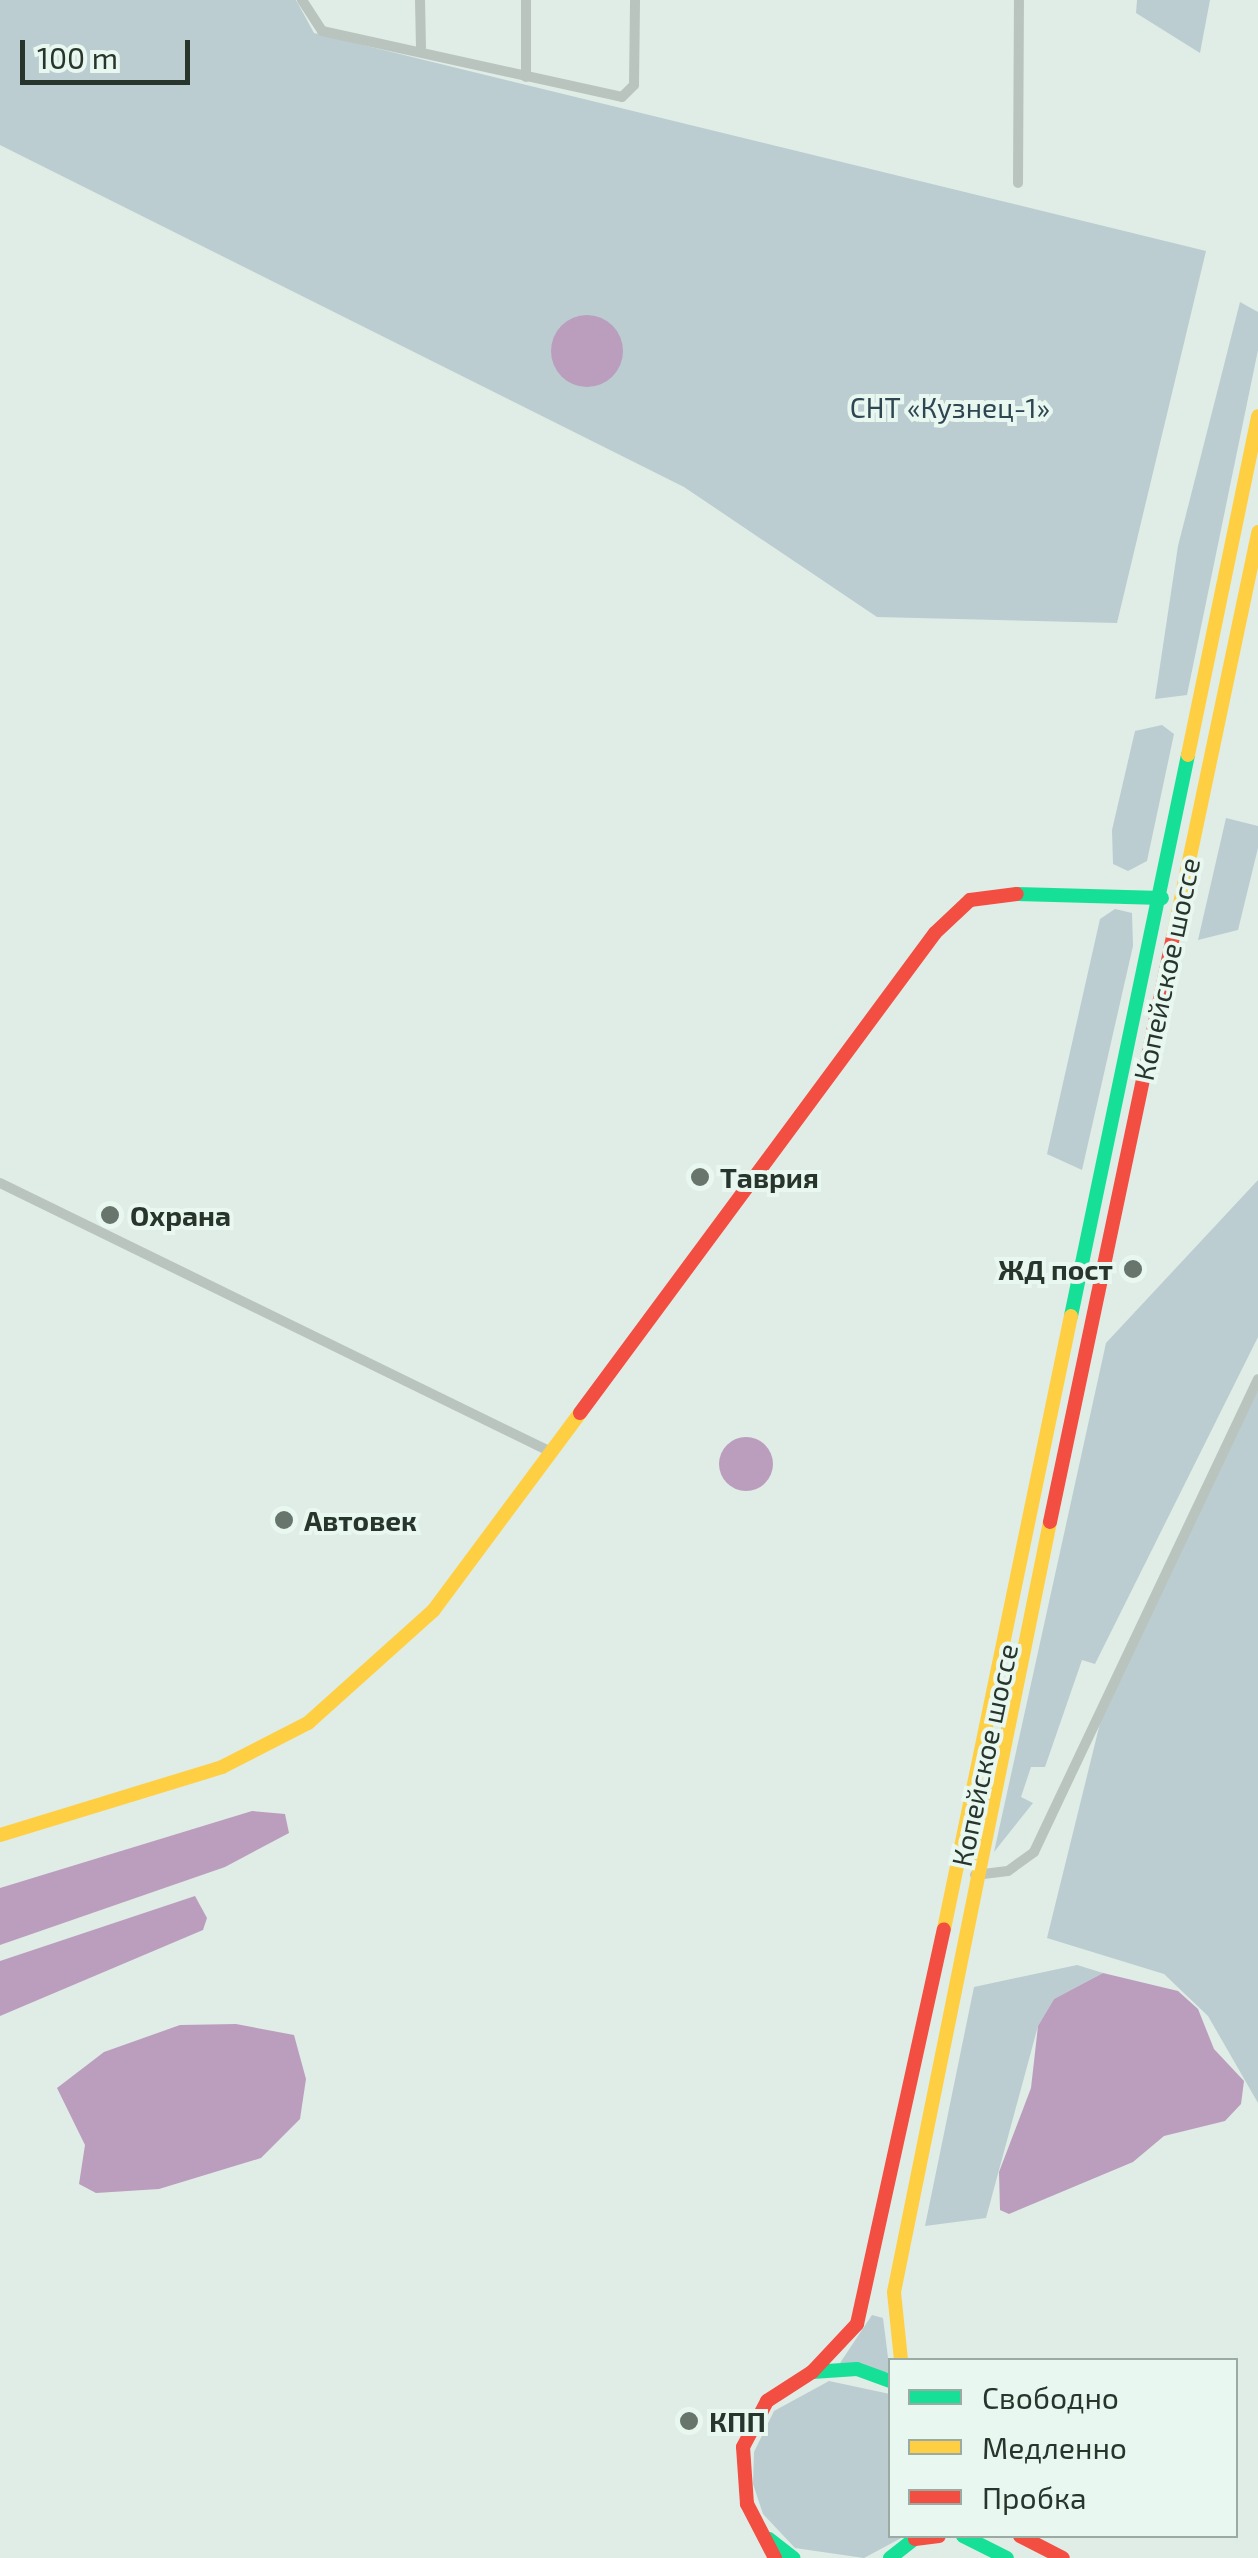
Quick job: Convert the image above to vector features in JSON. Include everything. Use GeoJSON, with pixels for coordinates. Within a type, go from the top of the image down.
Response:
{"type":"FeatureCollection","features":[{"type":"Feature","properties":{"kind":"main road","name":"Копейское шоссе"},"geometry":{"type":"LineString","coordinates":[[774,2558],[754,2520],[741,2476],[748,2430],[767,2400],[812,2372],[857,2324],[872,2278],[1162,898],[1258,416]]}},
{"type":"Feature","properties":{"kind":"main road","name":"Копейское шоссе"},"geometry":{"type":"LineString","coordinates":[[900,2358],[894,2292],[975,1876],[1258,532]]}},
{"type":"Feature","properties":{"kind":"main road","name":"Копейское шоссе"},"geometry":{"type":"LineString","coordinates":[[0,1834],[222,1768],[308,1723],[432,1611],[935,933],[970,900],[1060,889],[1162,898]]}},
{"type":"Feature","properties":{"kind":"main road"},"geometry":{"type":"LineString","coordinates":[[1162,898],[1180,902]]}},
{"type":"Feature","properties":{"kind":"main road"},"geometry":{"type":"LineString","coordinates":[[812,2372],[857,2369],[888,2380]]}},
{"type":"Feature","properties":{"kind":"main road"},"geometry":{"type":"LineString","coordinates":[[754,2520],[793,2558]]}},
{"type":"Feature","properties":{"kind":"main road"},"geometry":{"type":"LineString","coordinates":[[890,2558],[916,2538]]}},
{"type":"Feature","properties":{"kind":"main road"},"geometry":{"type":"LineString","coordinates":[[967,2538],[1007,2558]]}},
{"type":"Feature","properties":{"kind":"main road"},"geometry":{"type":"LineString","coordinates":[[1024,2538],[1063,2558]]}},
{"type":"Feature","properties":{"kind":"street"},"geometry":{"type":"LineString","coordinates":[[420,0],[420,47]]}},
{"type":"Feature","properties":{"kind":"street"},"geometry":{"type":"LineString","coordinates":[[526,0],[526,77]]}},
{"type":"Feature","properties":{"kind":"street"},"geometry":{"type":"LineString","coordinates":[[302,2],[322,31],[420,47],[526,77],[622,97],[634,85],[635,0]]}},
{"type":"Feature","properties":{"kind":"street"},"geometry":{"type":"LineString","coordinates":[[1018,184],[1019,0]]}},
{"type":"Feature","properties":{"kind":"street"},"geometry":{"type":"LineString","coordinates":[[0,1184],[549,1451]]}},
{"type":"Feature","properties":{"kind":"street","name":"Копейское шоссе"},"geometry":{"type":"LineString","coordinates":[[975,1876],[1008,1872],[1034,1852],[1258,1379]]}},
{"type":"Feature","properties":{"kind":"green space","name":"СНТ «Кузнец-1»"},"geometry":{"type":"Polygon","coordinates":[[[0,0],[296,0],[314,33],[1206,251],[1117,623],[877,617],[684,487],[0,145],[0,0]]]}},
{"type":"Feature","properties":{"kind":"green space"},"geometry":{"type":"Polygon","coordinates":[[[1137,0],[1210,0],[1200,53],[1136,13],[1137,0]]]}},
{"type":"Feature","properties":{"kind":"green space"},"geometry":{"type":"Polygon","coordinates":[[[1240,302],[1258,312],[1258,350],[1187,695],[1155,699],[1178,546],[1240,302]]]}},
{"type":"Feature","properties":{"kind":"green space"},"geometry":{"type":"Polygon","coordinates":[[[1162,725],[1174,734],[1147,861],[1128,871],[1113,864],[1112,830],[1135,731],[1162,725]]]}},
{"type":"Feature","properties":{"kind":"green space"},"geometry":{"type":"Polygon","coordinates":[[[1226,818],[1258,826],[1258,848],[1238,930],[1198,940],[1226,818]]]}},
{"type":"Feature","properties":{"kind":"green space"},"geometry":{"type":"Polygon","coordinates":[[[1115,909],[1132,913],[1133,946],[1082,1170],[1047,1154],[1100,919],[1115,909]]]}},
{"type":"Feature","properties":{"kind":"green space"},"geometry":{"type":"Polygon","coordinates":[[[1258,1180],[1258,1337],[1095,1664],[1082,1660],[1045,1767],[1031,1767],[1021,1797],[1033,1803],[994,1852],[1106,1343],[1258,1180]]]}},
{"type":"Feature","properties":{"kind":"green space"},"geometry":{"type":"Polygon","coordinates":[[[1258,1387],[1258,2103],[1208,2016],[1164,1974],[1047,1938],[1105,1703],[1258,1387]]]}},
{"type":"Feature","properties":{"kind":"green space"},"geometry":{"type":"Polygon","coordinates":[[[1077,1965],[1103,1973],[1054,1999],[1038,2026],[986,2218],[925,2226],[974,1987],[1077,1965]]]}},
{"type":"Feature","properties":{"kind":"green space"},"geometry":{"type":"Polygon","coordinates":[[[872,2315],[883,2318],[888,2373],[840,2363],[872,2315]]]}},
{"type":"Feature","properties":{"kind":"green space"},"geometry":{"type":"Polygon","coordinates":[[[829,2381],[888,2394],[888,2538],[901,2538],[864,2558],[795,2548],[763,2514],[753,2484],[754,2452],[774,2411],[829,2381]]]}},
{"type":"Feature","properties":{"kind":"shaded area"},"geometry":{"type":"Polygon","coordinates":[[[587,315],[601,317],[613,325],[621,337],[621,365],[613,377],[601,385],[587,387],[573,385],[561,377],[553,365],[551,351],[553,337],[561,325],[573,317],[587,315]]]}},
{"type":"Feature","properties":{"kind":"shaded area"},"geometry":{"type":"Polygon","coordinates":[[[746,1437],[765,1445],[773,1464],[765,1483],[746,1491],[727,1483],[719,1464],[727,1445],[746,1437]]]}},
{"type":"Feature","properties":{"kind":"shaded area"},"geometry":{"type":"Polygon","coordinates":[[[252,1811],[285,1814],[289,1833],[225,1867],[0,1945],[0,1888],[252,1811]]]}},
{"type":"Feature","properties":{"kind":"shaded area"},"geometry":{"type":"Polygon","coordinates":[[[195,1896],[207,1918],[203,1930],[0,2016],[0,1961],[195,1896]]]}},
{"type":"Feature","properties":{"kind":"shaded area"},"geometry":{"type":"Polygon","coordinates":[[[1103,1973],[1178,1991],[1198,2009],[1214,2049],[1244,2081],[1241,2104],[1225,2121],[1164,2136],[1133,2162],[1009,2214],[1000,2210],[999,2172],[1031,2088],[1038,2026],[1054,1999],[1103,1973]]]}},
{"type":"Feature","properties":{"kind":"shaded area"},"geometry":{"type":"Polygon","coordinates":[[[236,2024],[294,2035],[306,2079],[300,2119],[261,2158],[159,2189],[96,2193],[79,2184],[85,2145],[57,2088],[104,2052],[180,2025],[236,2024]]]}},
{"type":"Feature","properties":{"kind":"traffic: fast"},"geometry":{"type":"LineString","coordinates":[[1071,1316],[1188,755]]}},
{"type":"Feature","properties":{"kind":"traffic: fast"},"geometry":{"type":"LineString","coordinates":[[1017,894],[1162,898]]}},
{"type":"Feature","properties":{"kind":"traffic: fast"},"geometry":{"type":"LineString","coordinates":[[812,2372],[857,2369],[888,2380]]}},
{"type":"Feature","properties":{"kind":"traffic: fast"},"geometry":{"type":"LineString","coordinates":[[890,2558],[915,2538]]}},
{"type":"Feature","properties":{"kind":"traffic: fast"},"geometry":{"type":"LineString","coordinates":[[967,2538],[1007,2558]]}},
{"type":"Feature","properties":{"kind":"traffic: fast"},"geometry":{"type":"LineString","coordinates":[[769,2539],[793,2558]]}},
{"type":"Feature","properties":{"kind":"traffic: slow"},"geometry":{"type":"LineString","coordinates":[[1188,755],[1258,416]]}},
{"type":"Feature","properties":{"kind":"traffic: slow"},"geometry":{"type":"LineString","coordinates":[[1173,937],[1258,532]]}},
{"type":"Feature","properties":{"kind":"traffic: slow"},"geometry":{"type":"LineString","coordinates":[[944,1929],[1071,1316]]}},
{"type":"Feature","properties":{"kind":"traffic: slow"},"geometry":{"type":"LineString","coordinates":[[0,1835],[222,1767],[308,1723],[433,1611],[580,1413]]}},
{"type":"Feature","properties":{"kind":"traffic: slow"},"geometry":{"type":"LineString","coordinates":[[901,2358],[894,2292],[1050,1522]]}},
{"type":"Feature","properties":{"kind":"traffic: jam"},"geometry":{"type":"LineString","coordinates":[[580,1413],[935,933],[970,900],[1017,894]]}},
{"type":"Feature","properties":{"kind":"traffic: jam"},"geometry":{"type":"LineString","coordinates":[[1050,1522],[1173,937]]}},
{"type":"Feature","properties":{"kind":"traffic: jam"},"geometry":{"type":"LineString","coordinates":[[775,2558],[747,2504],[743,2447],[767,2401],[812,2372],[857,2324],[944,1929]]}},
{"type":"Feature","properties":{"kind":"traffic: jam"},"geometry":{"type":"LineString","coordinates":[[915,2539],[923,2538]]}},
{"type":"Feature","properties":{"kind":"traffic: jam"},"geometry":{"type":"LineString","coordinates":[[1024,2538],[1063,2558]]}},
{"type":"Feature","properties":{"kind":"place","name":"Таврия"},"geometry":{"type":"Point","coordinates":[700,1177]}},
{"type":"Feature","properties":{"kind":"place","name":"Охрана"},"geometry":{"type":"Point","coordinates":[110,1215]}},
{"type":"Feature","properties":{"kind":"place","name":"ЖД пост"},"geometry":{"type":"Point","coordinates":[1133,1269]}},
{"type":"Feature","properties":{"kind":"place","name":"Автовек"},"geometry":{"type":"Point","coordinates":[284,1520]}},
{"type":"Feature","properties":{"kind":"place","name":"КПП"},"geometry":{"type":"Point","coordinates":[689,2421]}}]}
